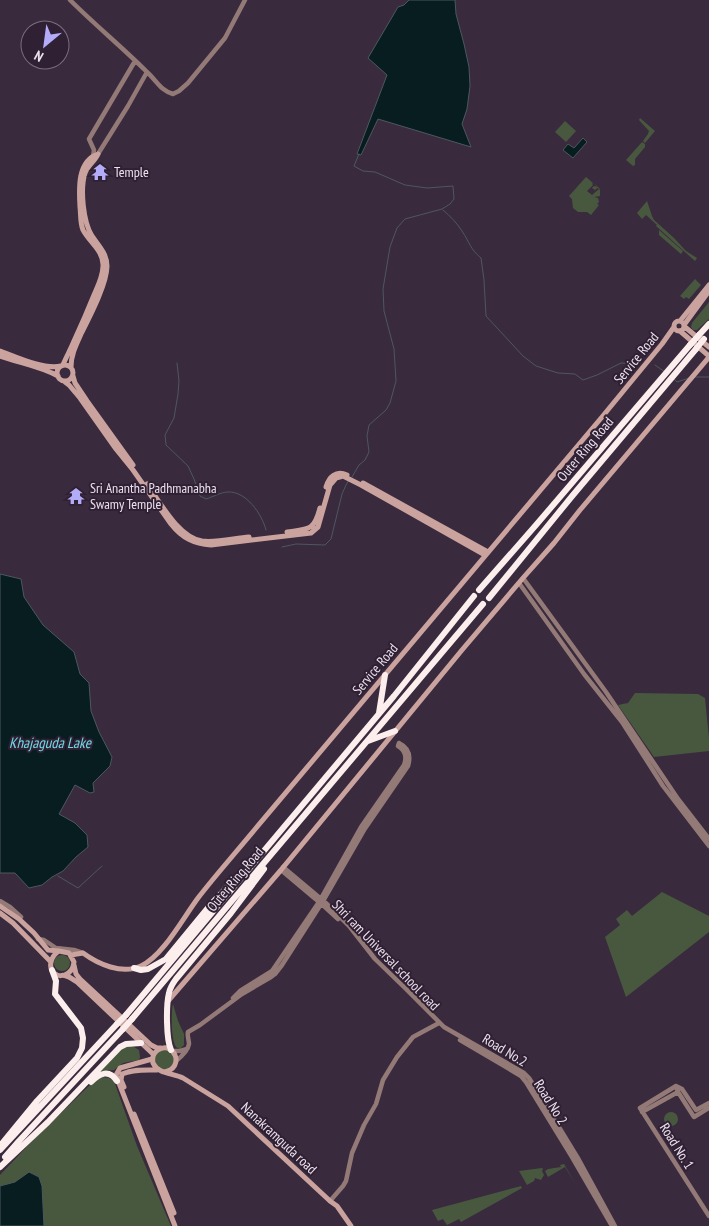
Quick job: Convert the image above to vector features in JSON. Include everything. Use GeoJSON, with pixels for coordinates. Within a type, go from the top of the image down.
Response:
{"type":"FeatureCollection","features":[{"type":"Feature","properties":{"kind":"highway","name":"Outer Ring Road"},"geometry":{"type":"LineString","coordinates":[[479,590],[704,336],[709,324]]}},
{"type":"Feature","properties":{"kind":"highway","name":"Outer Ring Road"},"geometry":{"type":"LineString","coordinates":[[489,598],[668,376]]}},
{"type":"Feature","properties":{"kind":"highway","name":"Outer Ring Road"},"geometry":{"type":"LineString","coordinates":[[129,1017],[474,596]]}},
{"type":"Feature","properties":{"kind":"highway","name":"Outer Ring Road"},"geometry":{"type":"LineString","coordinates":[[0,1150],[25,1130],[129,1017],[287,836],[483,604]]}},
{"type":"Feature","properties":{"kind":"highway"},"geometry":{"type":"LineString","coordinates":[[424,659],[432,664]]}},
{"type":"Feature","properties":{"kind":"highway"},"geometry":{"type":"LineString","coordinates":[[379,714],[385,675]]}},
{"type":"Feature","properties":{"kind":"highway"},"geometry":{"type":"LineString","coordinates":[[366,742],[395,731]]}},
{"type":"Feature","properties":{"kind":"highway"},"geometry":{"type":"LineString","coordinates":[[134,968],[148,969],[166,958],[218,897],[280,831]]}},
{"type":"Feature","properties":{"kind":"highway"},"geometry":{"type":"LineString","coordinates":[[172,1051],[168,1041],[168,1001],[170,990],[176,979],[231,913],[287,836]]}},
{"type":"Feature","properties":{"kind":"highway"},"geometry":{"type":"LineString","coordinates":[[0,1146],[16,1139],[25,1130],[37,1101],[77,1058],[82,1048],[81,1028],[55,994],[56,982],[52,970]]}},
{"type":"Feature","properties":{"kind":"highway"},"geometry":{"type":"LineString","coordinates":[[48,1122],[120,1047],[126,1044],[141,1043]]}},
{"type":"Feature","properties":{"kind":"highway"},"geometry":{"type":"LineString","coordinates":[[25,1130],[48,1122],[58,1116],[99,1075],[110,1074],[119,1079]]}},
{"type":"Feature","properties":{"kind":"highway","name":"Outer Ring Road"},"geometry":{"type":"LineString","coordinates":[[0,1165],[16,1139]]}},
{"type":"Feature","properties":{"kind":"main road"},"geometry":{"type":"LineString","coordinates":[[96,156],[82,170],[79,186],[83,230],[102,259],[102,276],[62,365],[57,370],[58,376],[60,380],[70,385],[177,532],[192,542],[211,545],[275,536]]}},
{"type":"Feature","properties":{"kind":"main road"},"geometry":{"type":"LineString","coordinates":[[96,156],[85,173],[83,208],[87,227],[104,253],[107,265],[106,274],[97,299],[74,349],[71,361],[73,376],[108,430],[180,530],[196,540],[211,542],[311,533],[317,528],[330,485],[336,478],[343,476],[487,554]]}},
{"type":"Feature","properties":{"kind":"main road"},"geometry":{"type":"LineString","coordinates":[[682,326],[709,285]]}},
{"type":"Feature","properties":{"kind":"main road"},"geometry":{"type":"LineString","coordinates":[[682,326],[709,291]]}},
{"type":"Feature","properties":{"kind":"main road"},"geometry":{"type":"LineString","coordinates":[[168,1001],[282,868],[709,357],[682,326]]}},
{"type":"Feature","properties":{"kind":"main road","name":"Service Road"},"geometry":{"type":"LineString","coordinates":[[134,968],[140,967],[156,955],[197,899],[225,865],[646,364],[674,327],[676,330],[682,326],[709,347]]}},
{"type":"Feature","properties":{"kind":"main road"},"geometry":{"type":"LineString","coordinates":[[0,351],[42,365],[52,367],[66,365],[71,367]]}},
{"type":"Feature","properties":{"kind":"main road"},"geometry":{"type":"LineString","coordinates":[[0,356],[43,369],[58,376]]}},
{"type":"Feature","properties":{"kind":"main road"},"geometry":{"type":"LineString","coordinates":[[65,382],[73,376]]}},
{"type":"Feature","properties":{"kind":"main road"},"geometry":{"type":"LineString","coordinates":[[0,906],[19,919],[48,950],[67,952],[71,955],[76,974],[80,979],[151,1045],[172,1051],[183,1078]]}},
{"type":"Feature","properties":{"kind":"main road"},"geometry":{"type":"LineString","coordinates":[[0,913],[18,928],[51,962]]}},
{"type":"Feature","properties":{"kind":"main road"},"geometry":{"type":"LineString","coordinates":[[59,951],[54,954],[51,962],[52,970],[60,976],[65,976],[77,982],[141,1043],[153,1057]]}},
{"type":"Feature","properties":{"kind":"main road"},"geometry":{"type":"LineString","coordinates":[[71,955],[83,953],[91,959],[111,967],[134,968]]}},
{"type":"Feature","properties":{"kind":"main road"},"geometry":{"type":"LineString","coordinates":[[65,976],[70,973],[74,964]]}},
{"type":"Feature","properties":{"kind":"main road"},"geometry":{"type":"LineString","coordinates":[[157,1070],[153,1063],[153,1057],[157,1050],[161,1048]]}},
{"type":"Feature","properties":{"kind":"main road"},"geometry":{"type":"LineString","coordinates":[[153,1057],[120,1068],[116,1076],[119,1079],[177,1226]]}},
{"type":"Feature","properties":{"kind":"main road"},"geometry":{"type":"LineString","coordinates":[[164,1072],[169,1071],[176,1063]]}},
{"type":"Feature","properties":{"kind":"main road"},"geometry":{"type":"LineString","coordinates":[[119,1079],[122,1074],[129,1071],[157,1070],[183,1078]]}},
{"type":"Feature","properties":{"kind":"main road","name":"Nanakramguda road"},"geometry":{"type":"LineString","coordinates":[[183,1078],[228,1106],[337,1206],[350,1226]]}},
{"type":"Feature","properties":{"kind":"street"},"geometry":{"type":"LineString","coordinates":[[70,0],[148,72],[159,86],[166,92],[173,94],[188,83],[225,38],[245,0]]}},
{"type":"Feature","properties":{"kind":"street"},"geometry":{"type":"LineString","coordinates":[[96,156],[89,139],[135,62]]}},
{"type":"Feature","properties":{"kind":"street"},"geometry":{"type":"LineString","coordinates":[[96,156],[148,72]]}},
{"type":"Feature","properties":{"kind":"street"},"geometry":{"type":"LineString","coordinates":[[523,578],[632,730],[709,846]]}},
{"type":"Feature","properties":{"kind":"street"},"geometry":{"type":"LineString","coordinates":[[519,583],[584,674],[622,722],[663,786],[699,830],[709,839]]}},
{"type":"Feature","properties":{"kind":"street"},"geometry":{"type":"LineString","coordinates":[[546,620],[552,616]]}},
{"type":"Feature","properties":{"kind":"street"},"geometry":{"type":"LineString","coordinates":[[570,653],[575,649]]}},
{"type":"Feature","properties":{"kind":"street"},"geometry":{"type":"LineString","coordinates":[[176,1063],[187,1049],[189,1043],[188,1032],[229,1003],[240,991],[276,969],[321,901],[361,828],[410,761],[409,753],[399,743],[398,746],[406,756],[405,767]]}},
{"type":"Feature","properties":{"kind":"street","name":"Shri ram Universal school road"},"geometry":{"type":"LineString","coordinates":[[282,868],[321,901],[348,929],[373,961],[437,1024]]}},
{"type":"Feature","properties":{"kind":"street"},"geometry":{"type":"LineString","coordinates":[[0,902],[21,916]]}},
{"type":"Feature","properties":{"kind":"street"},"geometry":{"type":"LineString","coordinates":[[38,939],[44,940],[56,948],[83,953]]}},
{"type":"Feature","properties":{"kind":"street"},"geometry":{"type":"LineString","coordinates":[[330,1201],[346,1181],[352,1153],[364,1125],[376,1104],[383,1080],[397,1057],[413,1037],[437,1024]]}},
{"type":"Feature","properties":{"kind":"street","name":"Road No.2"},"geometry":{"type":"LineString","coordinates":[[437,1024],[524,1073],[529,1078],[616,1226]]}},
{"type":"Feature","properties":{"kind":"street","name":"Road No 2"},"geometry":{"type":"LineString","coordinates":[[437,1024],[442,1029],[521,1076],[572,1157],[612,1226]]}},
{"type":"Feature","properties":{"kind":"street"},"geometry":{"type":"LineString","coordinates":[[172,1051],[187,1049]]}},
{"type":"Feature","properties":{"kind":"street"},"geometry":{"type":"LineString","coordinates":[[676,1086],[694,1117],[709,1108]]}},
{"type":"Feature","properties":{"kind":"street"},"geometry":{"type":"LineString","coordinates":[[676,1086],[682,1089],[696,1110],[709,1103]]}},
{"type":"Feature","properties":{"kind":"street"},"geometry":{"type":"LineString","coordinates":[[641,1110],[676,1086]]}},
{"type":"Feature","properties":{"kind":"street"},"geometry":{"type":"LineString","coordinates":[[641,1110],[678,1092]]}},
{"type":"Feature","properties":{"kind":"street","name":"Road No. 1"},"geometry":{"type":"LineString","coordinates":[[641,1110],[709,1216]]}},
{"type":"Feature","properties":{"kind":"green space"},"geometry":{"type":"Polygon","coordinates":[[[640,118],[655,131],[645,143],[643,141],[649,131],[639,120],[640,118]]]}},
{"type":"Feature","properties":{"kind":"green space"},"geometry":{"type":"Polygon","coordinates":[[[565,121],[576,131],[566,142],[555,132],[565,121]]]}},
{"type":"Feature","properties":{"kind":"green space"},"geometry":{"type":"Polygon","coordinates":[[[642,142],[645,144],[645,147],[635,159],[635,165],[633,166],[626,160],[642,142]]]}},
{"type":"Feature","properties":{"kind":"green space"},"geometry":{"type":"Polygon","coordinates":[[[586,177],[593,183],[587,191],[592,195],[600,190],[600,196],[594,197],[598,198],[599,202],[597,204],[599,205],[591,215],[587,212],[578,212],[573,208],[572,199],[569,196],[586,177]]]}},
{"type":"Feature","properties":{"kind":"green space"},"geometry":{"type":"Polygon","coordinates":[[[594,183],[600,189],[597,188],[595,190],[592,188],[594,186],[597,187],[594,183]]]}},
{"type":"Feature","properties":{"kind":"green space"},"geometry":{"type":"Polygon","coordinates":[[[647,201],[654,220],[686,251],[697,258],[695,261],[646,215],[642,219],[637,213],[647,201]]]}},
{"type":"Feature","properties":{"kind":"green space"},"geometry":{"type":"Polygon","coordinates":[[[659,230],[683,251],[681,254],[659,235],[659,230]]]}},
{"type":"Feature","properties":{"kind":"green space"},"geometry":{"type":"Polygon","coordinates":[[[695,279],[701,285],[689,299],[686,297],[684,299],[680,296],[695,279]]]}},
{"type":"Feature","properties":{"kind":"green space"},"geometry":{"type":"Polygon","coordinates":[[[709,302],[709,319],[697,330],[693,330],[691,327],[692,323],[709,302]]]}},
{"type":"Feature","properties":{"kind":"green space"},"geometry":{"type":"Polygon","coordinates":[[[635,693],[698,694],[705,698],[709,751],[654,757],[618,705],[628,703],[635,693]]]}},
{"type":"Feature","properties":{"kind":"green space"},"geometry":{"type":"Polygon","coordinates":[[[662,892],[709,916],[709,932],[626,997],[605,937],[620,925],[616,919],[627,910],[632,916],[662,892]]]}},
{"type":"Feature","properties":{"kind":"green space"},"geometry":{"type":"Polygon","coordinates":[[[59,955],[65,955],[70,960],[68,969],[59,971],[54,966],[54,960],[59,955]]]}},
{"type":"Feature","properties":{"kind":"green space"},"geometry":{"type":"Polygon","coordinates":[[[173,1004],[184,1034],[184,1045],[180,1049],[174,1043],[172,1032],[173,1004]]]}},
{"type":"Feature","properties":{"kind":"green space"},"geometry":{"type":"Polygon","coordinates":[[[131,1045],[139,1050],[139,1060],[123,1063],[114,1070],[102,1071],[94,1076],[118,1050],[131,1045]]]}},
{"type":"Feature","properties":{"kind":"green space"},"geometry":{"type":"Polygon","coordinates":[[[164,1050],[171,1053],[174,1060],[171,1067],[164,1070],[157,1067],[154,1060],[157,1053],[164,1050]]]}},
{"type":"Feature","properties":{"kind":"green space"},"geometry":{"type":"Polygon","coordinates":[[[103,1077],[114,1081],[137,1146],[171,1226],[0,1226],[0,1175],[94,1081],[103,1077]]]}},
{"type":"Feature","properties":{"kind":"green space"},"geometry":{"type":"Polygon","coordinates":[[[671,1112],[676,1114],[678,1119],[676,1124],[671,1126],[666,1124],[664,1119],[666,1114],[671,1112]]]}},
{"type":"Feature","properties":{"kind":"green space"},"geometry":{"type":"Polygon","coordinates":[[[564,1164],[576,1185],[565,1167],[548,1177],[545,1171],[561,1167],[560,1165],[564,1164]]]}},
{"type":"Feature","properties":{"kind":"green space"},"geometry":{"type":"Polygon","coordinates":[[[542,1168],[544,1175],[541,1180],[535,1178],[534,1181],[527,1185],[519,1171],[542,1168]]]}},
{"type":"Feature","properties":{"kind":"green space"},"geometry":{"type":"Polygon","coordinates":[[[521,1186],[522,1188],[461,1222],[459,1219],[447,1225],[443,1219],[438,1221],[432,1210],[521,1186]]]}},
{"type":"Feature","properties":{"kind":"water"},"geometry":{"type":"Polygon","coordinates":[[[409,0],[455,0],[456,14],[469,67],[470,86],[467,109],[462,124],[471,147],[378,119],[361,155],[357,154],[387,75],[368,58],[398,7],[404,5],[409,0]]]}},
{"type":"Feature","properties":{"kind":"water"},"geometry":{"type":"Polygon","coordinates":[[[583,138],[587,142],[573,158],[563,150],[568,144],[574,148],[583,138]]]}},
{"type":"Feature","properties":{"kind":"water","name":"Khajaguda Lake"},"geometry":{"type":"Polygon","coordinates":[[[0,574],[21,579],[24,597],[43,625],[74,652],[80,674],[89,683],[91,711],[112,757],[110,766],[93,783],[94,792],[90,793],[75,785],[59,814],[75,823],[87,835],[88,847],[63,871],[42,885],[29,888],[15,873],[0,873],[0,574]]]}},
{"type":"Feature","properties":{"kind":"water"},"geometry":{"type":"Polygon","coordinates":[[[29,1172],[39,1177],[42,1186],[44,1226],[0,1226],[0,1186],[15,1182],[29,1172]]]}},
{"type":"Feature","properties":{"kind":"waterway"},"geometry":{"type":"LineString","coordinates":[[352,477],[369,452],[367,436],[369,425],[386,410],[396,381],[394,349],[384,311],[383,289],[390,247],[394,236],[397,228],[405,219],[442,209],[454,199],[453,186],[427,188],[405,185],[375,172],[363,171],[354,166],[359,154]]}},
{"type":"Feature","properties":{"kind":"waterway"},"geometry":{"type":"LineString","coordinates":[[443,210],[458,225],[472,249],[481,258],[486,316],[523,356],[536,366],[558,373],[575,374],[583,380],[621,363],[638,364]]}},
{"type":"Feature","properties":{"kind":"waterway"},"geometry":{"type":"LineString","coordinates":[[177,363],[178,394],[174,418],[165,435],[166,445],[188,466],[200,496],[206,499],[228,492],[241,495],[257,511],[266,530]]}},
{"type":"Feature","properties":{"kind":"waterway"},"geometry":{"type":"LineString","coordinates":[[655,365],[665,372]]}},
{"type":"Feature","properties":{"kind":"waterway"},"geometry":{"type":"LineString","coordinates":[[695,377],[709,377]]}},
{"type":"Feature","properties":{"kind":"waterway"},"geometry":{"type":"LineString","coordinates":[[674,379],[677,382],[689,378]]}},
{"type":"Feature","properties":{"kind":"waterway"},"geometry":{"type":"LineString","coordinates":[[282,547],[296,544],[325,545],[331,539],[342,494],[349,480]]}},
{"type":"Feature","properties":{"kind":"waterway"},"geometry":{"type":"LineString","coordinates":[[58,876],[78,888],[102,866]]}},
{"type":"Feature","properties":{"kind":"place","name":"Temple"},"geometry":{"type":"Point","coordinates":[100,172]}},
{"type":"Feature","properties":{"kind":"place","name":"Sri Anantha Padhmanabha Swamy Temple"},"geometry":{"type":"Point","coordinates":[76,496]}}]}
